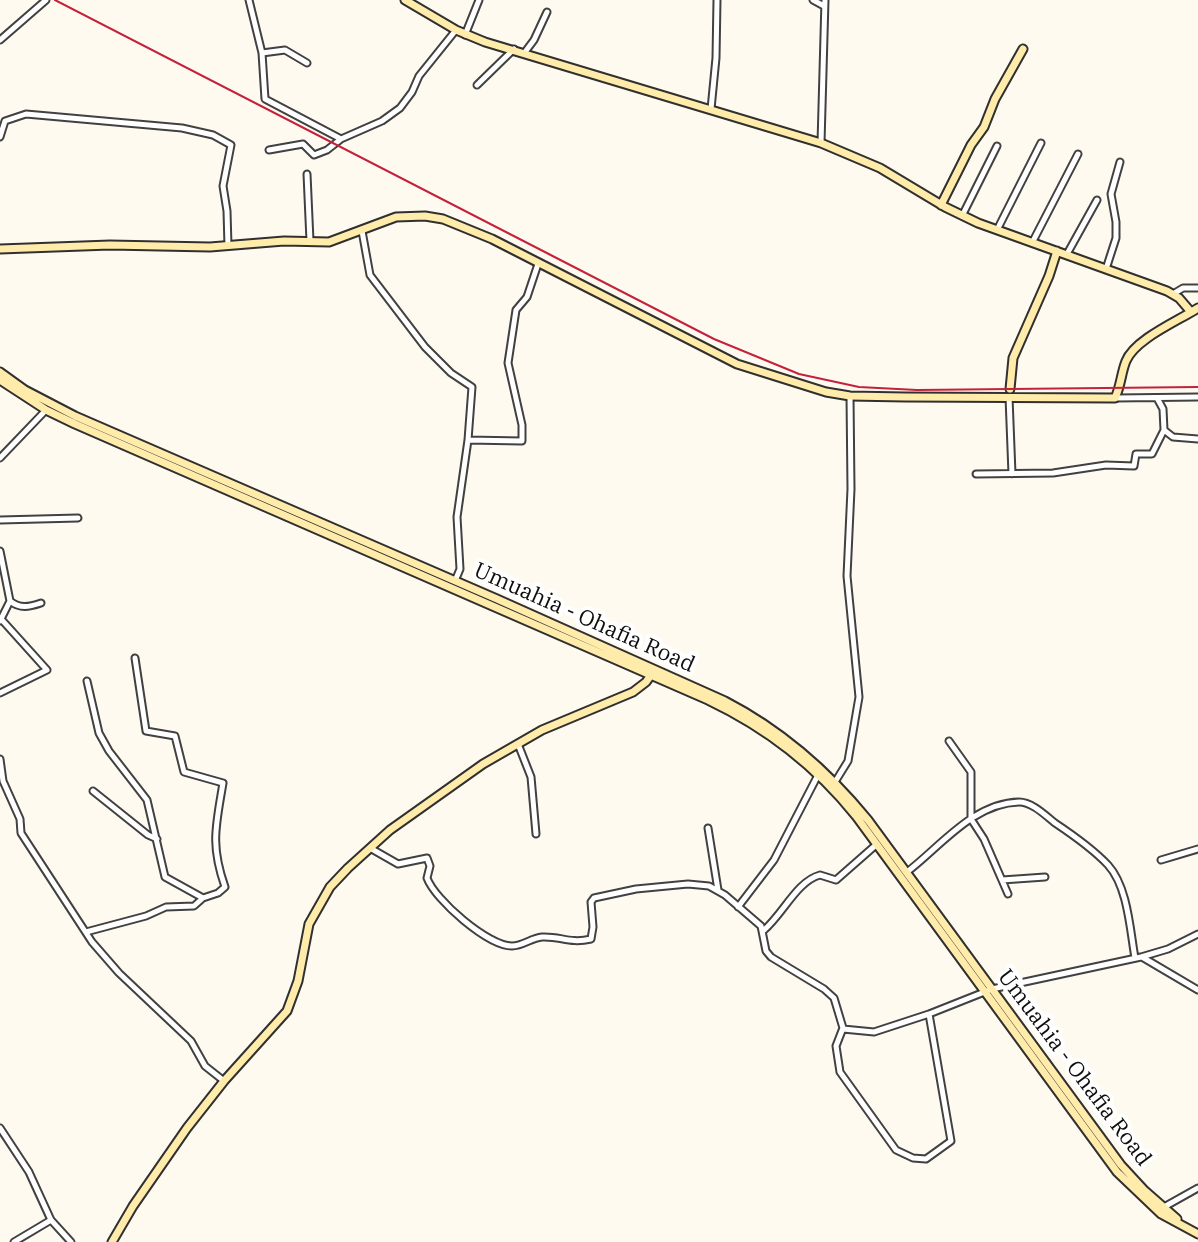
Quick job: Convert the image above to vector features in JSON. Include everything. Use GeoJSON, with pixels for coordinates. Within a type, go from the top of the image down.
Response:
{"type":"FeatureCollection","features":[{"type":"Feature","properties":{"kind":"street"},"geometry":{"type":"LineString","coordinates":[[249,0],[262,53],[265,99],[341,139]]}},
{"type":"Feature","properties":{"kind":"street"},"geometry":{"type":"LineString","coordinates":[[405,0],[465,35],[821,143],[880,168],[962,216],[1173,294],[1195,310],[1135,347],[1126,360],[1115,398]]}},
{"type":"Feature","properties":{"kind":"street"},"geometry":{"type":"LineString","coordinates":[[465,35],[479,0]]}},
{"type":"Feature","properties":{"kind":"street"},"geometry":{"type":"LineString","coordinates":[[711,109],[715,81],[717,0]]}},
{"type":"Feature","properties":{"kind":"street"},"geometry":{"type":"LineString","coordinates":[[813,0],[824,3],[821,143]]}},
{"type":"Feature","properties":{"kind":"street"},"geometry":{"type":"LineString","coordinates":[[0,40],[43,1]]}},
{"type":"Feature","properties":{"kind":"street"},"geometry":{"type":"LineString","coordinates":[[525,52],[547,12]]}},
{"type":"Feature","properties":{"kind":"street"},"geometry":{"type":"LineString","coordinates":[[269,150],[303,144],[314,155],[382,121],[400,108],[419,76],[456,30]]}},
{"type":"Feature","properties":{"kind":"street"},"geometry":{"type":"LineString","coordinates":[[477,85],[514,48]]}},
{"type":"Feature","properties":{"kind":"street"},"geometry":{"type":"LineString","coordinates":[[941,205],[1023,49]]}},
{"type":"Feature","properties":{"kind":"street"},"geometry":{"type":"LineString","coordinates":[[262,53],[285,50],[307,63]]}},
{"type":"Feature","properties":{"kind":"street"},"geometry":{"type":"LineString","coordinates":[[0,137],[5,121],[18,115],[45,114],[182,128],[213,135],[231,145],[223,186],[228,246]]}},
{"type":"Feature","properties":{"kind":"street"},"geometry":{"type":"LineString","coordinates":[[0,115],[5,121]]}},
{"type":"Feature","properties":{"kind":"street"},"geometry":{"type":"LineString","coordinates":[[997,231],[1041,143]]}},
{"type":"Feature","properties":{"kind":"street"},"geometry":{"type":"LineString","coordinates":[[962,216],[997,146]]}},
{"type":"Feature","properties":{"kind":"street"},"geometry":{"type":"LineString","coordinates":[[1032,244],[1078,154]]}},
{"type":"Feature","properties":{"kind":"street"},"geometry":{"type":"LineString","coordinates":[[1106,270],[1116,238],[1111,194],[1120,162]]}},
{"type":"Feature","properties":{"kind":"street"},"geometry":{"type":"LineString","coordinates":[[307,174],[310,243]]}},
{"type":"Feature","properties":{"kind":"street"},"geometry":{"type":"LineString","coordinates":[[1067,254],[1097,200]]}},
{"type":"Feature","properties":{"kind":"street"},"geometry":{"type":"LineString","coordinates":[[0,249],[110,245],[177,248],[284,241],[310,243],[342,239],[396,217],[425,216],[443,219],[492,239],[737,364],[786,381],[850,396],[1010,393],[1115,398],[1198,397]]}},
{"type":"Feature","properties":{"kind":"street"},"geometry":{"type":"LineString","coordinates":[[362,231],[370,275],[425,347],[451,373],[472,387],[457,517],[460,569],[455,581]]}},
{"type":"Feature","properties":{"kind":"street"},"geometry":{"type":"LineString","coordinates":[[1012,474],[1010,393],[1013,358],[1057,251]]}},
{"type":"Feature","properties":{"kind":"street"},"geometry":{"type":"LineString","coordinates":[[468,440],[522,441],[522,425],[508,363],[516,310],[527,297],[538,264]]}},
{"type":"Feature","properties":{"kind":"street"},"geometry":{"type":"LineString","coordinates":[[1173,294],[1183,288],[1198,288]]}},
{"type":"Feature","properties":{"kind":"street","name":"Umuahia - Ohafia Road"},"geometry":{"type":"LineString","coordinates":[[0,372],[78,421],[745,711],[792,744],[835,782],[868,820],[1117,1172],[1161,1214],[1185,1226]]}},
{"type":"Feature","properties":{"kind":"street","name":"Umuahia - Ohafia Road"},"geometry":{"type":"LineString","coordinates":[[0,380],[46,410],[455,581],[654,672],[746,719],[784,745],[819,774],[877,844],[1121,1165],[1185,1226]]}},
{"type":"Feature","properties":{"kind":"street"},"geometry":{"type":"LineString","coordinates":[[835,782],[848,761],[859,697],[847,593],[850,396]]}},
{"type":"Feature","properties":{"kind":"street"},"geometry":{"type":"LineString","coordinates":[[976,474],[1053,473],[1106,465],[1134,466],[1136,454],[1152,454],[1164,430],[1163,409],[1156,397]]}},
{"type":"Feature","properties":{"kind":"street"},"geometry":{"type":"LineString","coordinates":[[0,458],[46,410]]}},
{"type":"Feature","properties":{"kind":"street"},"geometry":{"type":"LineString","coordinates":[[1164,430],[1173,437],[1198,439]]}},
{"type":"Feature","properties":{"kind":"street"},"geometry":{"type":"LineString","coordinates":[[0,520],[78,518]]}},
{"type":"Feature","properties":{"kind":"street"},"geometry":{"type":"LineString","coordinates":[[0,551],[10,601],[1,620],[47,670],[0,693]]}},
{"type":"Feature","properties":{"kind":"street"},"geometry":{"type":"LineString","coordinates":[[10,601],[16,606],[26,607],[41,603]]}},
{"type":"Feature","properties":{"kind":"street"},"geometry":{"type":"LineString","coordinates":[[86,932],[146,916],[166,907],[194,906],[225,887],[215,859],[215,836],[223,783],[184,772],[175,736],[146,731],[135,658]]}},
{"type":"Feature","properties":{"kind":"street"},"geometry":{"type":"LineString","coordinates":[[112,1242],[187,1128],[224,1081],[287,1011],[298,981],[309,924],[330,887],[369,847],[483,764],[542,730],[633,692],[654,672]]}},
{"type":"Feature","properties":{"kind":"street"},"geometry":{"type":"LineString","coordinates":[[87,681],[99,733],[147,800],[165,877],[203,898]]}},
{"type":"Feature","properties":{"kind":"street"},"geometry":{"type":"LineString","coordinates":[[949,741],[971,772],[971,819],[984,839],[1008,894]]}},
{"type":"Feature","properties":{"kind":"street"},"geometry":{"type":"LineString","coordinates":[[518,744],[531,777],[536,834]]}},
{"type":"Feature","properties":{"kind":"street"},"geometry":{"type":"LineString","coordinates":[[0,759],[3,781],[20,819],[21,833],[86,932],[119,973],[191,1041],[205,1066],[224,1081]]}},
{"type":"Feature","properties":{"kind":"street"},"geometry":{"type":"LineString","coordinates":[[738,907],[774,860],[819,774]]}},
{"type":"Feature","properties":{"kind":"street"},"geometry":{"type":"LineString","coordinates":[[93,791],[148,835],[158,839]]}},
{"type":"Feature","properties":{"kind":"street"},"geometry":{"type":"LineString","coordinates":[[907,872],[971,819],[1008,804],[1028,803],[1108,864],[1121,890],[1138,957],[1198,990]]}},
{"type":"Feature","properties":{"kind":"street"},"geometry":{"type":"LineString","coordinates":[[708,828],[718,891]]}},
{"type":"Feature","properties":{"kind":"street"},"geometry":{"type":"LineString","coordinates":[[764,930],[778,918],[802,884],[820,875],[836,880],[877,844]]}},
{"type":"Feature","properties":{"kind":"street"},"geometry":{"type":"LineString","coordinates":[[369,847],[398,864],[427,858],[430,866],[427,878],[436,894],[491,940],[509,946],[518,946],[540,937],[570,942],[591,939],[591,902],[594,898],[636,889],[688,884],[709,886],[718,891],[764,930],[765,945],[771,957],[834,998],[843,1028],[836,1046],[840,1072],[896,1150],[913,1158],[926,1159],[951,1141],[929,1014]]}},
{"type":"Feature","properties":{"kind":"street"},"geometry":{"type":"LineString","coordinates":[[1161,860],[1198,849]]}},
{"type":"Feature","properties":{"kind":"street"},"geometry":{"type":"LineString","coordinates":[[1002,880],[1045,877]]}},
{"type":"Feature","properties":{"kind":"street"},"geometry":{"type":"LineString","coordinates":[[843,1028],[874,1032],[988,990],[1168,949],[1198,934]]}},
{"type":"Feature","properties":{"kind":"street"},"geometry":{"type":"LineString","coordinates":[[0,1128],[29,1172],[51,1220],[71,1242]]}},
{"type":"Feature","properties":{"kind":"street"},"geometry":{"type":"LineString","coordinates":[[1163,1207],[1198,1188]]}},
{"type":"Feature","properties":{"kind":"street"},"geometry":{"type":"LineString","coordinates":[[14,1242],[51,1220]]}},
{"type":"Feature","properties":{"kind":"street"},"geometry":{"type":"LineString","coordinates":[[1185,1226],[1198,1234]]}},
{"type":"Feature","properties":{"kind":"railway"},"geometry":{"type":"LineString","coordinates":[[55,0],[714,339],[799,374],[859,387],[917,390],[1198,387]]}}]}
